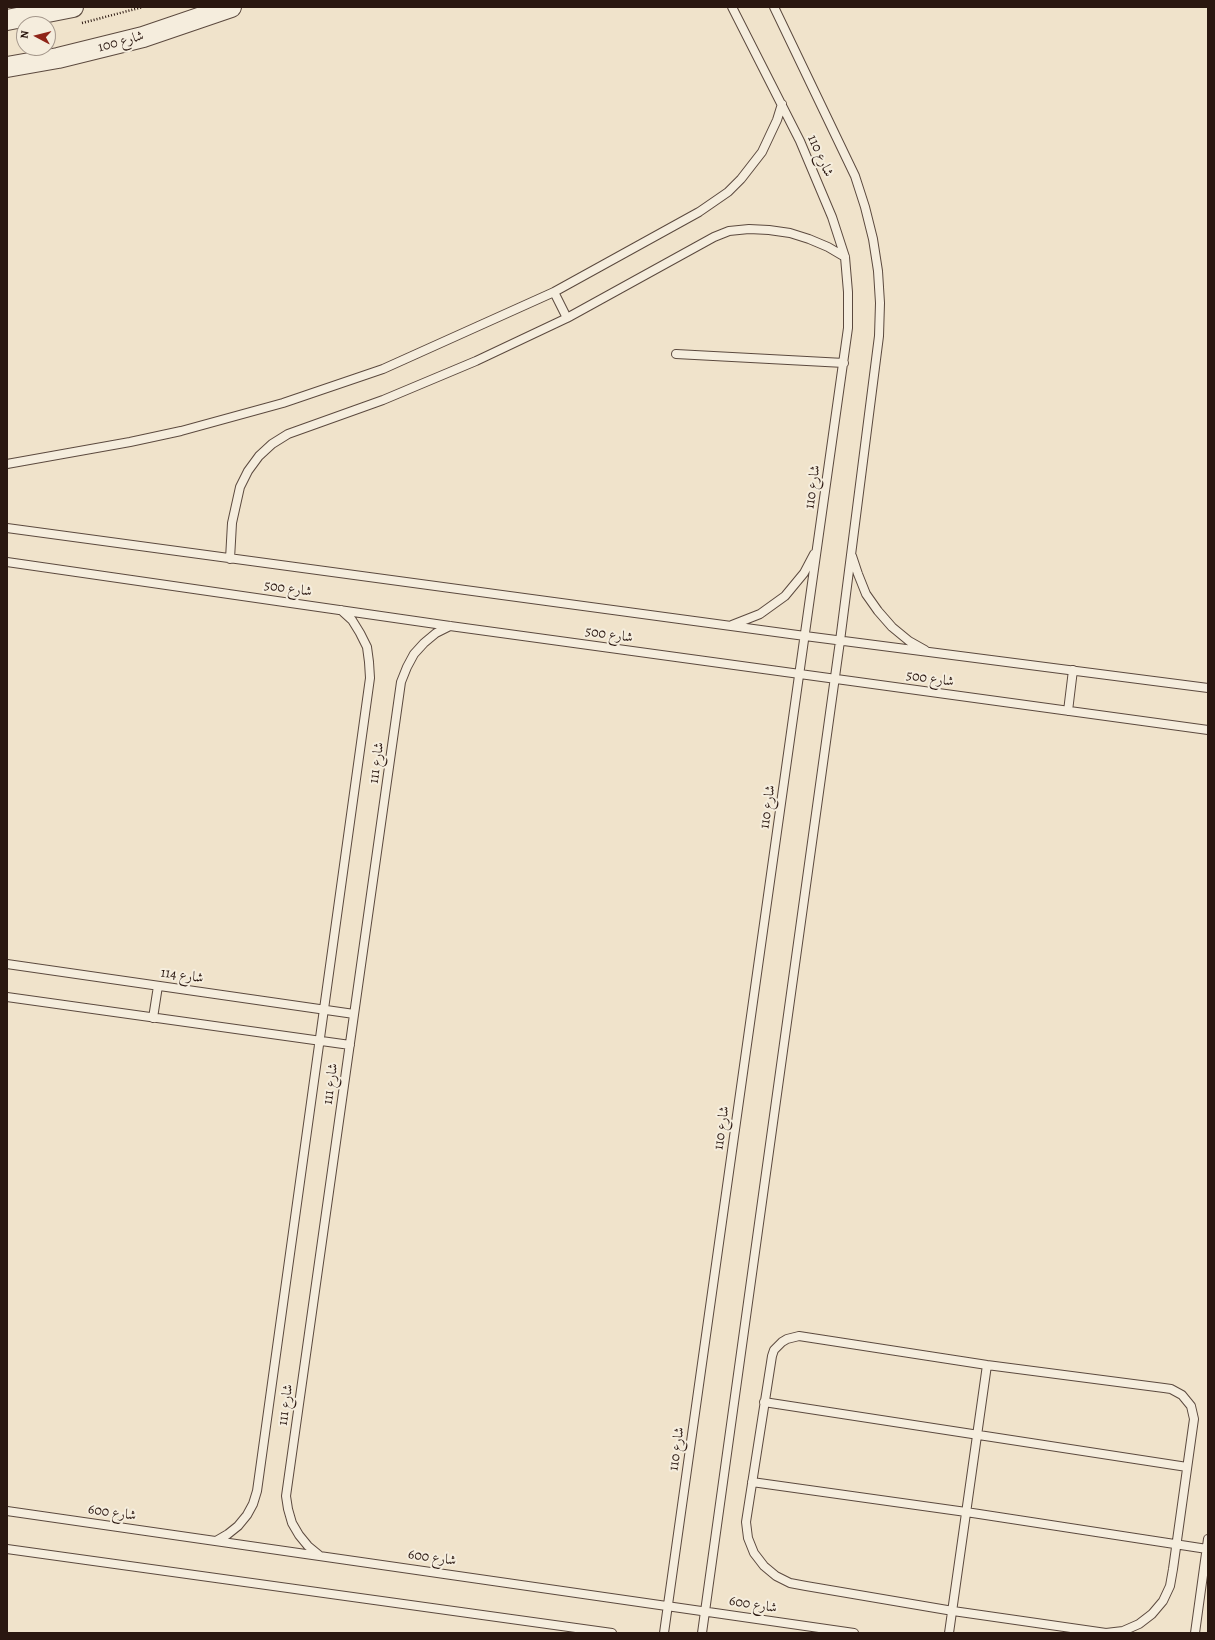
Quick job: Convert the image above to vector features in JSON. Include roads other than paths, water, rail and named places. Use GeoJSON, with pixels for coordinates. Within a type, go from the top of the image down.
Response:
{"type":"FeatureCollection","features":[{"type":"Feature","properties":{"kind":"street","name":"شارع 100"},"geometry":{"type":"LineString","coordinates":[[7,67],[58,58],[129,41],[184,24],[231,7]]}},
{"type":"Feature","properties":{"kind":"street"},"geometry":{"type":"LineString","coordinates":[[7,20],[77,15]]}},
{"type":"Feature","properties":{"kind":"lane","name":"شارع 110"},"geometry":{"type":"LineString","coordinates":[[664,1633],[848,328],[848,292],[845,257],[817,179],[782,104],[732,7]]}},
{"type":"Feature","properties":{"kind":"lane","name":"شارع 110"},"geometry":{"type":"LineString","coordinates":[[702,1633],[840,641],[879,336],[880,303],[878,271],[867,213],[854,176],[774,7]]}},
{"type":"Feature","properties":{"kind":"lane"},"geometry":{"type":"LineString","coordinates":[[7,464],[130,442],[203,425],[283,403],[383,369],[554,292],[699,212],[728,192],[741,179],[762,152],[775,126],[782,104]]}},
{"type":"Feature","properties":{"kind":"lane"},"geometry":{"type":"LineString","coordinates":[[230,559],[232,523],[240,488],[248,471],[259,456],[272,444],[288,434],[382,400],[449,373],[522,340],[567,318],[714,237],[729,231],[749,229],[790,233],[828,247],[845,257]]}},
{"type":"Feature","properties":{"kind":"lane"},"geometry":{"type":"LineString","coordinates":[[554,292],[567,318]]}},
{"type":"Feature","properties":{"kind":"lane"},"geometry":{"type":"LineString","coordinates":[[676,354],[844,363]]}},
{"type":"Feature","properties":{"kind":"lane","name":"شارع 500"},"geometry":{"type":"LineString","coordinates":[[7,528],[840,641],[1208,688]]}},
{"type":"Feature","properties":{"kind":"lane"},"geometry":{"type":"LineString","coordinates":[[731,626],[760,614],[785,596],[804,573],[818,546]]}},
{"type":"Feature","properties":{"kind":"lane"},"geometry":{"type":"LineString","coordinates":[[851,554],[863,587],[878,611],[892,627],[909,641],[927,652]]}},
{"type":"Feature","properties":{"kind":"lane","name":"شارع 500"},"geometry":{"type":"LineString","coordinates":[[7,562],[834,680],[1208,730]]}},
{"type":"Feature","properties":{"kind":"lane","name":"شارع 111"},"geometry":{"type":"LineString","coordinates":[[216,1541],[238,1526],[247,1515],[253,1504],[257,1491],[370,678],[370,662],[360,633],[352,620],[340,610]]}},
{"type":"Feature","properties":{"kind":"lane","name":"شارع 111"},"geometry":{"type":"LineString","coordinates":[[319,1555],[308,1546],[292,1523],[286,1496],[401,682],[414,654],[424,642],[436,633],[450,626]]}},
{"type":"Feature","properties":{"kind":"lane"},"geometry":{"type":"LineString","coordinates":[[1068,711],[1074,670]]}},
{"type":"Feature","properties":{"kind":"lane","name":"شارع 114"},"geometry":{"type":"LineString","coordinates":[[7,964],[354,1014]]}},
{"type":"Feature","properties":{"kind":"lane"},"geometry":{"type":"LineString","coordinates":[[153,1018],[158,986]]}},
{"type":"Feature","properties":{"kind":"lane"},"geometry":{"type":"LineString","coordinates":[[7,997],[350,1045]]}},
{"type":"Feature","properties":{"kind":"lane"},"geometry":{"type":"LineString","coordinates":[[799,1336],[987,1365],[1164,1388],[1177,1392],[1187,1400],[1193,1412],[1193,1426],[1170,1586],[1163,1601],[1152,1614],[1143,1621],[1123,1630],[1106,1633],[790,1583],[776,1576],[764,1566],[754,1553],[748,1538],[746,1522],[764,1402],[774,1350],[782,1342],[799,1336]]}},
{"type":"Feature","properties":{"kind":"lane"},"geometry":{"type":"LineString","coordinates":[[950,1633],[987,1365]]}},
{"type":"Feature","properties":{"kind":"lane"},"geometry":{"type":"LineString","coordinates":[[764,1402],[1187,1467]]}},
{"type":"Feature","properties":{"kind":"lane"},"geometry":{"type":"LineString","coordinates":[[752,1482],[966,1512],[1207,1549]]}},
{"type":"Feature","properties":{"kind":"lane","name":"شارع 600"},"geometry":{"type":"LineString","coordinates":[[7,1511],[854,1633]]}},
{"type":"Feature","properties":{"kind":"lane"},"geometry":{"type":"LineString","coordinates":[[1195,1633],[1208,1539]]}},
{"type":"Feature","properties":{"kind":"lane"},"geometry":{"type":"LineString","coordinates":[[7,1549],[612,1633]]}}]}
